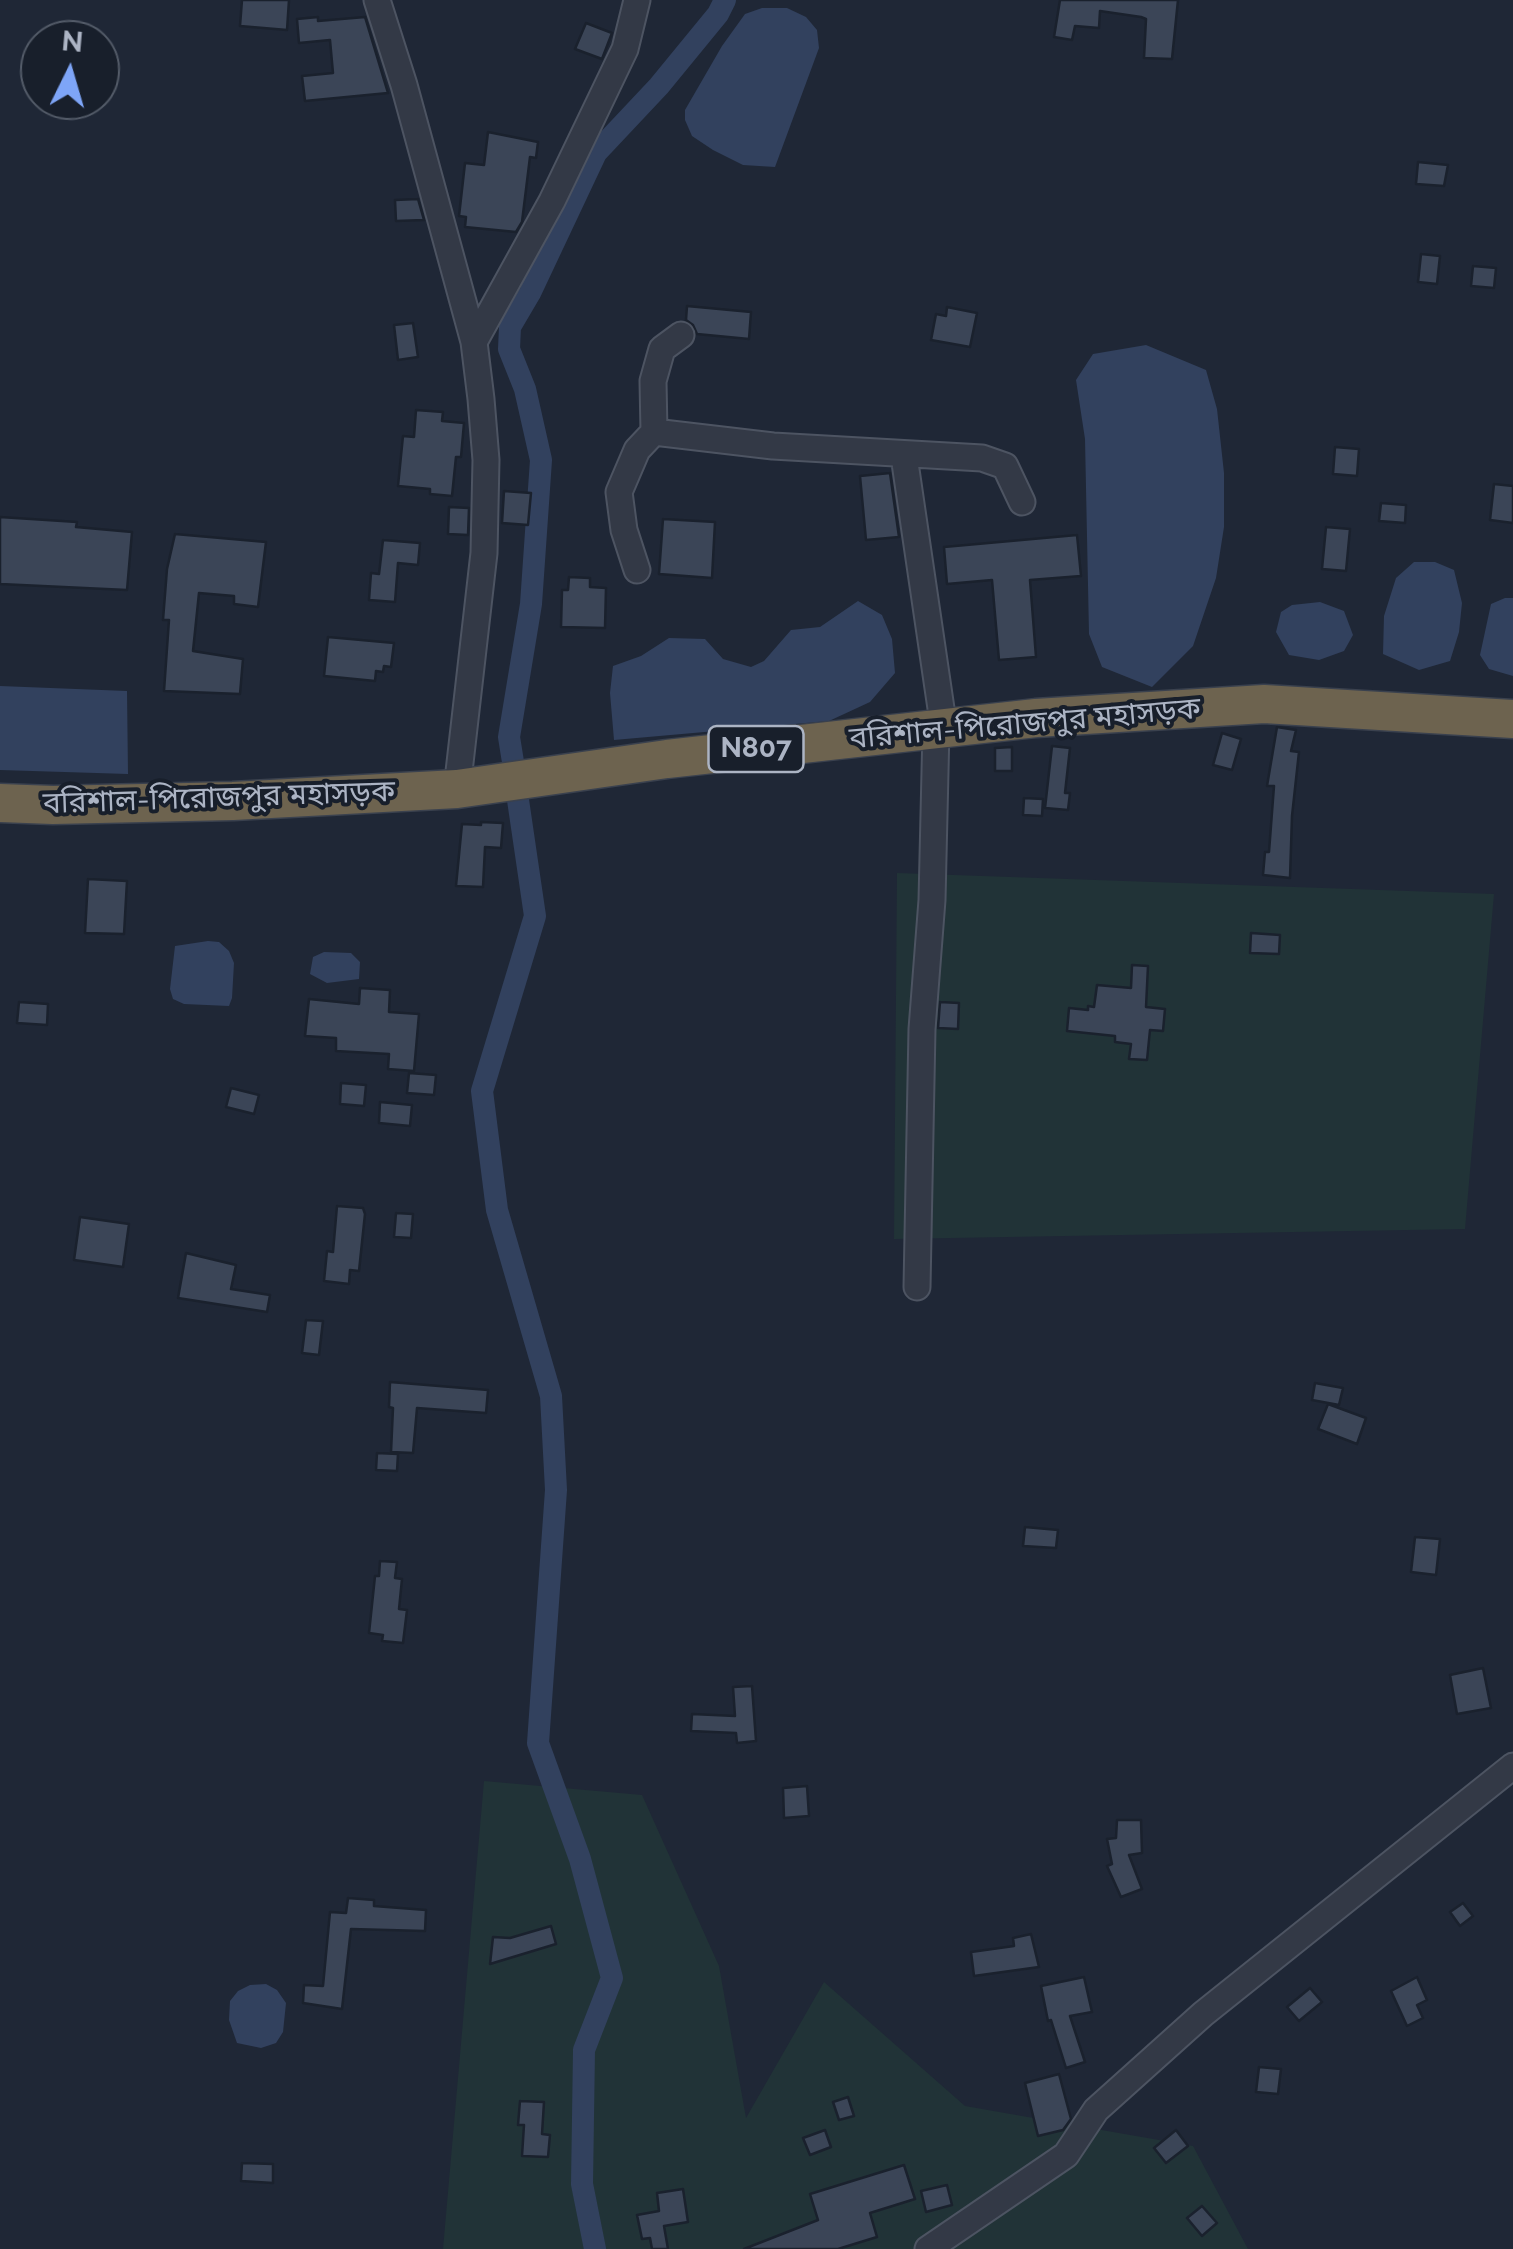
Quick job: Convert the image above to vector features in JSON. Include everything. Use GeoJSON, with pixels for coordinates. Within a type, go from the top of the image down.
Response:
{"type":"FeatureCollection","features":[{"type":"Feature","properties":{"kind":"highway","name":"বরিশাল-পিরোজপুর মহাসড়ক"},"geometry":{"type":"LineString","coordinates":[[0,802],[53,805],[233,801],[457,788],[667,759],[1036,718],[1264,704],[1513,720]]}},
{"type":"Feature","properties":{"kind":"street"},"geometry":{"type":"LineString","coordinates":[[377,0],[404,84],[474,342],[486,460],[484,553],[457,788]]}},
{"type":"Feature","properties":{"kind":"street"},"geometry":{"type":"LineString","coordinates":[[474,342],[552,201],[625,50],[637,0]]}},
{"type":"Feature","properties":{"kind":"street"},"geometry":{"type":"LineString","coordinates":[[637,570],[624,530],[619,492],[637,450],[654,432],[653,381],[662,349],[681,334]]}},
{"type":"Feature","properties":{"kind":"street"},"geometry":{"type":"LineString","coordinates":[[654,432],[904,456],[982,458],[1005,466],[1022,502]]}},
{"type":"Feature","properties":{"kind":"street"},"geometry":{"type":"LineString","coordinates":[[904,456],[940,729],[922,1029],[917,1287]]}},
{"type":"Feature","properties":{"kind":"street"},"geometry":{"type":"LineString","coordinates":[[928,2249],[1066,2156],[1096,2110],[1190,2026],[1513,1766]]}},
{"type":"Feature","properties":{"kind":"shaded area"},"geometry":{"type":"Polygon","coordinates":[[[897,873],[1494,894],[1465,1229],[894,1239],[897,873]]]}},
{"type":"Feature","properties":{"kind":"shaded area"},"geometry":{"type":"Polygon","coordinates":[[[484,1781],[642,1795],[719,1966],[746,2118],[824,1982],[965,2106],[1193,2146],[1248,2249],[443,2249],[484,1781]]]}},
{"type":"Feature","properties":{"kind":"water"},"geometry":{"type":"Polygon","coordinates":[[[762,8],[787,8],[806,17],[817,30],[819,48],[775,167],[743,165],[713,150],[692,136],[685,120],[685,110],[722,46],[745,14],[762,8]]]}},
{"type":"Feature","properties":{"kind":"water"},"geometry":{"type":"Polygon","coordinates":[[[1146,345],[1206,370],[1217,409],[1224,473],[1224,527],[1216,578],[1193,646],[1152,687],[1102,667],[1089,634],[1085,439],[1076,380],[1093,354],[1146,345]]]}},
{"type":"Feature","properties":{"kind":"water"},"geometry":{"type":"Polygon","coordinates":[[[1414,562],[1435,562],[1454,570],[1462,603],[1450,661],[1419,670],[1383,654],[1384,616],[1396,578],[1414,562]]]}},
{"type":"Feature","properties":{"kind":"water"},"geometry":{"type":"Polygon","coordinates":[[[1513,598],[1513,676],[1489,669],[1480,655],[1491,604],[1513,598]]]}},
{"type":"Feature","properties":{"kind":"water"},"geometry":{"type":"Polygon","coordinates":[[[858,601],[882,615],[892,639],[895,673],[870,702],[829,721],[614,740],[610,693],[613,666],[641,656],[669,638],[705,639],[723,659],[751,667],[764,661],[791,630],[820,627],[858,601]]]}},
{"type":"Feature","properties":{"kind":"water"},"geometry":{"type":"Polygon","coordinates":[[[1320,602],[1344,611],[1353,635],[1344,651],[1319,660],[1289,655],[1276,632],[1281,612],[1292,605],[1320,602]]]}},
{"type":"Feature","properties":{"kind":"water"},"geometry":{"type":"Polygon","coordinates":[[[0,686],[127,691],[128,774],[0,770],[0,686]]]}},
{"type":"Feature","properties":{"kind":"water"},"geometry":{"type":"Polygon","coordinates":[[[219,942],[234,963],[229,1006],[184,1004],[173,999],[170,989],[175,946],[219,942]]]}},
{"type":"Feature","properties":{"kind":"water"},"geometry":{"type":"Polygon","coordinates":[[[324,952],[351,953],[360,962],[359,979],[327,983],[310,974],[313,957],[324,952]]]}},
{"type":"Feature","properties":{"kind":"water"},"geometry":{"type":"Polygon","coordinates":[[[266,1984],[277,1990],[286,2003],[283,2032],[276,2043],[261,2048],[237,2043],[229,2020],[230,2001],[250,1985],[266,1984]]]}},
{"type":"Feature","properties":{"kind":"building"},"geometry":{"type":"Polygon","coordinates":[[[242,0],[289,0],[287,30],[240,26],[242,0]]]}},
{"type":"Feature","properties":{"kind":"building"},"geometry":{"type":"Polygon","coordinates":[[[1060,0],[1178,0],[1172,59],[1144,58],[1146,19],[1141,17],[1100,11],[1099,28],[1075,26],[1072,40],[1054,37],[1060,0]]]}},
{"type":"Feature","properties":{"kind":"building"},"geometry":{"type":"Polygon","coordinates":[[[318,17],[318,21],[365,17],[388,93],[305,101],[302,76],[333,73],[330,40],[299,43],[297,19],[318,17]]]}},
{"type":"Feature","properties":{"kind":"building"},"geometry":{"type":"Polygon","coordinates":[[[586,23],[612,33],[602,59],[575,49],[586,23]]]}},
{"type":"Feature","properties":{"kind":"building"},"geometry":{"type":"Polygon","coordinates":[[[488,132],[538,142],[536,158],[530,157],[522,222],[516,232],[465,227],[466,217],[459,216],[465,163],[484,165],[488,132]]]}},
{"type":"Feature","properties":{"kind":"building"},"geometry":{"type":"Polygon","coordinates":[[[1418,162],[1448,165],[1444,186],[1416,184],[1418,162]]]}},
{"type":"Feature","properties":{"kind":"building"},"geometry":{"type":"Polygon","coordinates":[[[418,199],[424,220],[396,221],[395,200],[418,199]]]}},
{"type":"Feature","properties":{"kind":"building"},"geometry":{"type":"Polygon","coordinates":[[[1421,254],[1440,256],[1437,284],[1418,282],[1421,254]]]}},
{"type":"Feature","properties":{"kind":"building"},"geometry":{"type":"Polygon","coordinates":[[[1473,266],[1496,268],[1494,288],[1471,286],[1473,266]]]}},
{"type":"Feature","properties":{"kind":"building"},"geometry":{"type":"Polygon","coordinates":[[[687,306],[751,312],[749,339],[697,334],[686,320],[687,306]]]}},
{"type":"Feature","properties":{"kind":"building"},"geometry":{"type":"Polygon","coordinates":[[[947,307],[977,313],[970,347],[931,340],[936,314],[946,316],[947,307]]]}},
{"type":"Feature","properties":{"kind":"building"},"geometry":{"type":"Polygon","coordinates":[[[413,323],[418,357],[398,360],[394,325],[413,323]]]}},
{"type":"Feature","properties":{"kind":"building"},"geometry":{"type":"Polygon","coordinates":[[[416,410],[443,412],[442,421],[464,423],[452,496],[398,486],[403,436],[414,437],[416,410]]]}},
{"type":"Feature","properties":{"kind":"building"},"geometry":{"type":"Polygon","coordinates":[[[1335,447],[1359,449],[1357,476],[1333,474],[1335,447]]]}},
{"type":"Feature","properties":{"kind":"building"},"geometry":{"type":"Polygon","coordinates":[[[890,473],[899,537],[866,540],[860,476],[890,473]]]}},
{"type":"Feature","properties":{"kind":"building"},"geometry":{"type":"Polygon","coordinates":[[[1494,484],[1513,486],[1513,523],[1490,520],[1494,484]]]}},
{"type":"Feature","properties":{"kind":"building"},"geometry":{"type":"Polygon","coordinates":[[[504,491],[531,493],[528,525],[502,523],[504,491]]]}},
{"type":"Feature","properties":{"kind":"building"},"geometry":{"type":"Polygon","coordinates":[[[1381,503],[1406,505],[1405,523],[1379,521],[1381,503]]]}},
{"type":"Feature","properties":{"kind":"building"},"geometry":{"type":"Polygon","coordinates":[[[449,507],[469,508],[468,535],[448,534],[449,507]]]}},
{"type":"Feature","properties":{"kind":"building"},"geometry":{"type":"Polygon","coordinates":[[[0,517],[77,522],[76,527],[132,532],[127,590],[0,584],[0,517]]]}},
{"type":"Feature","properties":{"kind":"building"},"geometry":{"type":"Polygon","coordinates":[[[663,519],[715,522],[712,578],[659,574],[663,519]]]}},
{"type":"Feature","properties":{"kind":"building"},"geometry":{"type":"Polygon","coordinates":[[[1326,527],[1350,529],[1346,571],[1322,569],[1326,527]]]}},
{"type":"Feature","properties":{"kind":"building"},"geometry":{"type":"Polygon","coordinates":[[[175,534],[266,542],[258,607],[234,604],[234,596],[199,593],[193,651],[243,659],[240,694],[164,691],[169,620],[163,620],[167,569],[175,534]]]}},
{"type":"Feature","properties":{"kind":"building"},"geometry":{"type":"Polygon","coordinates":[[[1077,535],[1081,576],[1030,580],[1036,657],[999,660],[992,580],[947,584],[944,547],[1077,535]]]}},
{"type":"Feature","properties":{"kind":"building"},"geometry":{"type":"Polygon","coordinates":[[[383,540],[420,543],[418,565],[398,563],[395,602],[369,600],[371,573],[379,574],[383,540]]]}},
{"type":"Feature","properties":{"kind":"building"},"geometry":{"type":"Polygon","coordinates":[[[569,577],[590,578],[590,587],[606,588],[605,628],[561,627],[562,590],[568,590],[569,577]]]}},
{"type":"Feature","properties":{"kind":"building"},"geometry":{"type":"Polygon","coordinates":[[[328,637],[394,643],[391,667],[376,671],[375,681],[324,676],[328,637]]]}},
{"type":"Feature","properties":{"kind":"building"},"geometry":{"type":"Polygon","coordinates":[[[1277,727],[1296,730],[1291,751],[1299,752],[1290,878],[1263,875],[1265,852],[1269,852],[1274,786],[1267,786],[1277,727]]]}},
{"type":"Feature","properties":{"kind":"building"},"geometry":{"type":"Polygon","coordinates":[[[1222,733],[1241,739],[1232,770],[1213,765],[1222,733]]]}},
{"type":"Feature","properties":{"kind":"building"},"geometry":{"type":"Polygon","coordinates":[[[1052,746],[1070,748],[1065,793],[1070,793],[1068,810],[1045,808],[1052,746]]]}},
{"type":"Feature","properties":{"kind":"building"},"geometry":{"type":"Polygon","coordinates":[[[1012,747],[1012,771],[995,771],[995,748],[1012,747]]]}},
{"type":"Feature","properties":{"kind":"building"},"geometry":{"type":"Polygon","coordinates":[[[1024,798],[1043,799],[1042,816],[1023,815],[1024,798]]]}},
{"type":"Feature","properties":{"kind":"building"},"geometry":{"type":"Polygon","coordinates":[[[503,823],[501,848],[485,847],[483,887],[456,886],[462,824],[503,823]]]}},
{"type":"Feature","properties":{"kind":"building"},"geometry":{"type":"Polygon","coordinates":[[[88,879],[127,881],[124,934],[85,933],[88,879]]]}},
{"type":"Feature","properties":{"kind":"building"},"geometry":{"type":"Polygon","coordinates":[[[1251,933],[1280,935],[1279,954],[1250,953],[1251,933]]]}},
{"type":"Feature","properties":{"kind":"building"},"geometry":{"type":"Polygon","coordinates":[[[1132,965],[1148,966],[1146,1007],[1165,1009],[1163,1031],[1150,1030],[1147,1060],[1129,1059],[1131,1044],[1115,1042],[1115,1036],[1067,1031],[1069,1008],[1094,1007],[1097,985],[1131,988],[1132,965]]]}},
{"type":"Feature","properties":{"kind":"building"},"geometry":{"type":"Polygon","coordinates":[[[360,988],[390,990],[389,1012],[419,1014],[414,1071],[388,1069],[389,1054],[336,1051],[336,1038],[305,1036],[309,999],[359,1004],[360,988]]]}},
{"type":"Feature","properties":{"kind":"building"},"geometry":{"type":"Polygon","coordinates":[[[19,1002],[48,1004],[47,1025],[17,1023],[19,1002]]]}},
{"type":"Feature","properties":{"kind":"building"},"geometry":{"type":"Polygon","coordinates":[[[940,1002],[959,1003],[958,1029],[938,1028],[940,1002]]]}},
{"type":"Feature","properties":{"kind":"building"},"geometry":{"type":"Polygon","coordinates":[[[409,1073],[436,1075],[434,1095],[407,1093],[409,1073]]]}},
{"type":"Feature","properties":{"kind":"building"},"geometry":{"type":"Polygon","coordinates":[[[341,1083],[366,1085],[364,1106],[340,1104],[341,1083]]]}},
{"type":"Feature","properties":{"kind":"building"},"geometry":{"type":"Polygon","coordinates":[[[231,1088],[259,1095],[254,1114],[226,1107],[231,1088]]]}},
{"type":"Feature","properties":{"kind":"building"},"geometry":{"type":"Polygon","coordinates":[[[380,1102],[412,1105],[410,1126],[379,1123],[380,1102]]]}},
{"type":"Feature","properties":{"kind":"building"},"geometry":{"type":"Polygon","coordinates":[[[337,1206],[363,1208],[365,1214],[359,1271],[350,1270],[349,1284],[324,1281],[327,1251],[333,1252],[337,1206]]]}},
{"type":"Feature","properties":{"kind":"building"},"geometry":{"type":"Polygon","coordinates":[[[396,1213],[413,1214],[411,1238],[394,1237],[396,1213]]]}},
{"type":"Feature","properties":{"kind":"building"},"geometry":{"type":"Polygon","coordinates":[[[80,1217],[129,1224],[123,1267],[74,1260],[80,1217]]]}},
{"type":"Feature","properties":{"kind":"building"},"geometry":{"type":"Polygon","coordinates":[[[186,1253],[236,1265],[231,1289],[270,1295],[267,1312],[178,1298],[186,1253]]]}},
{"type":"Feature","properties":{"kind":"building"},"geometry":{"type":"Polygon","coordinates":[[[306,1320],[323,1321],[319,1355],[302,1353],[306,1320]]]}},
{"type":"Feature","properties":{"kind":"building"},"geometry":{"type":"Polygon","coordinates":[[[390,1382],[488,1390],[486,1413],[417,1408],[413,1453],[391,1452],[390,1382]]]}},
{"type":"Feature","properties":{"kind":"building"},"geometry":{"type":"Polygon","coordinates":[[[1315,1383],[1343,1388],[1339,1405],[1312,1400],[1315,1383]]]}},
{"type":"Feature","properties":{"kind":"building"},"geometry":{"type":"Polygon","coordinates":[[[1328,1404],[1366,1418],[1357,1444],[1318,1429],[1328,1404]]]}},
{"type":"Feature","properties":{"kind":"building"},"geometry":{"type":"Polygon","coordinates":[[[377,1453],[398,1454],[397,1471],[376,1470],[377,1453]]]}},
{"type":"Feature","properties":{"kind":"building"},"geometry":{"type":"Polygon","coordinates":[[[1025,1527],[1058,1530],[1056,1548],[1023,1546],[1025,1527]]]}},
{"type":"Feature","properties":{"kind":"building"},"geometry":{"type":"Polygon","coordinates":[[[1415,1537],[1440,1539],[1436,1575],[1411,1572],[1415,1537]]]}},
{"type":"Feature","properties":{"kind":"building"},"geometry":{"type":"Polygon","coordinates":[[[380,1561],[397,1562],[395,1578],[402,1579],[399,1609],[407,1610],[403,1643],[382,1641],[383,1635],[369,1633],[380,1561]]]}},
{"type":"Feature","properties":{"kind":"building"},"geometry":{"type":"Polygon","coordinates":[[[1483,1668],[1491,1708],[1457,1714],[1450,1675],[1483,1668]]]}},
{"type":"Feature","properties":{"kind":"building"},"geometry":{"type":"Polygon","coordinates":[[[752,1686],[756,1741],[737,1743],[736,1733],[691,1731],[692,1714],[735,1716],[733,1687],[752,1686]]]}},
{"type":"Feature","properties":{"kind":"building"},"geometry":{"type":"Polygon","coordinates":[[[807,1786],[809,1816],[784,1818],[783,1788],[807,1786]]]}},
{"type":"Feature","properties":{"kind":"building"},"geometry":{"type":"Polygon","coordinates":[[[1117,1820],[1141,1820],[1142,1853],[1129,1855],[1142,1889],[1121,1897],[1107,1866],[1112,1864],[1107,1839],[1116,1838],[1117,1820]]]}},
{"type":"Feature","properties":{"kind":"building"},"geometry":{"type":"Polygon","coordinates":[[[348,1898],[374,1900],[374,1906],[426,1910],[425,1931],[351,1929],[342,2009],[303,2003],[304,1985],[323,1986],[330,1912],[346,1913],[348,1898]]]}},
{"type":"Feature","properties":{"kind":"building"},"geometry":{"type":"Polygon","coordinates":[[[1463,1903],[1473,1916],[1460,1926],[1450,1912],[1463,1903]]]}},
{"type":"Feature","properties":{"kind":"building"},"geometry":{"type":"Polygon","coordinates":[[[551,1926],[556,1944],[490,1964],[493,1937],[510,1938],[551,1926]]]}},
{"type":"Feature","properties":{"kind":"building"},"geometry":{"type":"Polygon","coordinates":[[[1031,1934],[1039,1967],[974,1976],[971,1952],[1014,1946],[1013,1938],[1031,1934]]]}},
{"type":"Feature","properties":{"kind":"building"},"geometry":{"type":"Polygon","coordinates":[[[1084,1977],[1092,2012],[1070,2016],[1085,2062],[1066,2068],[1051,2020],[1048,2021],[1041,1986],[1084,1977]]]}},
{"type":"Feature","properties":{"kind":"building"},"geometry":{"type":"Polygon","coordinates":[[[1417,1977],[1427,2000],[1417,2005],[1423,2018],[1407,2026],[1391,1991],[1417,1977]]]}},
{"type":"Feature","properties":{"kind":"building"},"geometry":{"type":"Polygon","coordinates":[[[1310,1988],[1322,2002],[1299,2021],[1287,2007],[1310,1988]]]}},
{"type":"Feature","properties":{"kind":"building"},"geometry":{"type":"Polygon","coordinates":[[[1259,2067],[1281,2069],[1278,2094],[1256,2092],[1259,2067]]]}},
{"type":"Feature","properties":{"kind":"building"},"geometry":{"type":"Polygon","coordinates":[[[1059,2074],[1071,2119],[1063,2130],[1038,2136],[1025,2083],[1059,2074]]]}},
{"type":"Feature","properties":{"kind":"building"},"geometry":{"type":"Polygon","coordinates":[[[848,2097],[854,2116],[839,2120],[833,2102],[848,2097]]]}},
{"type":"Feature","properties":{"kind":"building"},"geometry":{"type":"Polygon","coordinates":[[[520,2101],[544,2102],[542,2134],[550,2135],[548,2157],[522,2156],[524,2125],[518,2125],[520,2101]]]}},
{"type":"Feature","properties":{"kind":"building"},"geometry":{"type":"Polygon","coordinates":[[[825,2130],[831,2147],[810,2155],[803,2138],[825,2130]]]}},
{"type":"Feature","properties":{"kind":"building"},"geometry":{"type":"Polygon","coordinates":[[[1176,2130],[1188,2146],[1166,2163],[1154,2148],[1176,2130]]]}},
{"type":"Feature","properties":{"kind":"building"},"geometry":{"type":"Polygon","coordinates":[[[242,2163],[273,2164],[273,2183],[241,2181],[242,2163]]]}},
{"type":"Feature","properties":{"kind":"building"},"geometry":{"type":"Polygon","coordinates":[[[904,2165],[915,2199],[870,2213],[877,2237],[838,2249],[744,2249],[818,2220],[810,2194],[904,2165]]]}},
{"type":"Feature","properties":{"kind":"building"},"geometry":{"type":"Polygon","coordinates":[[[947,2185],[952,2205],[926,2212],[921,2191],[947,2185]]]}},
{"type":"Feature","properties":{"kind":"building"},"geometry":{"type":"Polygon","coordinates":[[[683,2189],[688,2222],[664,2226],[668,2249],[652,2249],[650,2238],[642,2239],[637,2215],[659,2211],[657,2193],[683,2189]]]}},
{"type":"Feature","properties":{"kind":"building"},"geometry":{"type":"Polygon","coordinates":[[[1202,2206],[1217,2223],[1202,2236],[1187,2218],[1202,2206]]]}},
{"type":"Feature","properties":{"kind":"waterway"},"geometry":{"type":"LineString","coordinates":[[513,762],[509,737],[531,604],[541,460],[525,389],[509,349],[510,327],[596,153],[659,86],[725,0]]}},
{"type":"Feature","properties":{"kind":"waterway"},"geometry":{"type":"LineString","coordinates":[[518,800],[535,916],[482,1091],[497,1210],[551,1396],[556,1490],[538,1743],[580,1859],[612,1978],[584,2050],[582,2184],[595,2249]]}}]}
